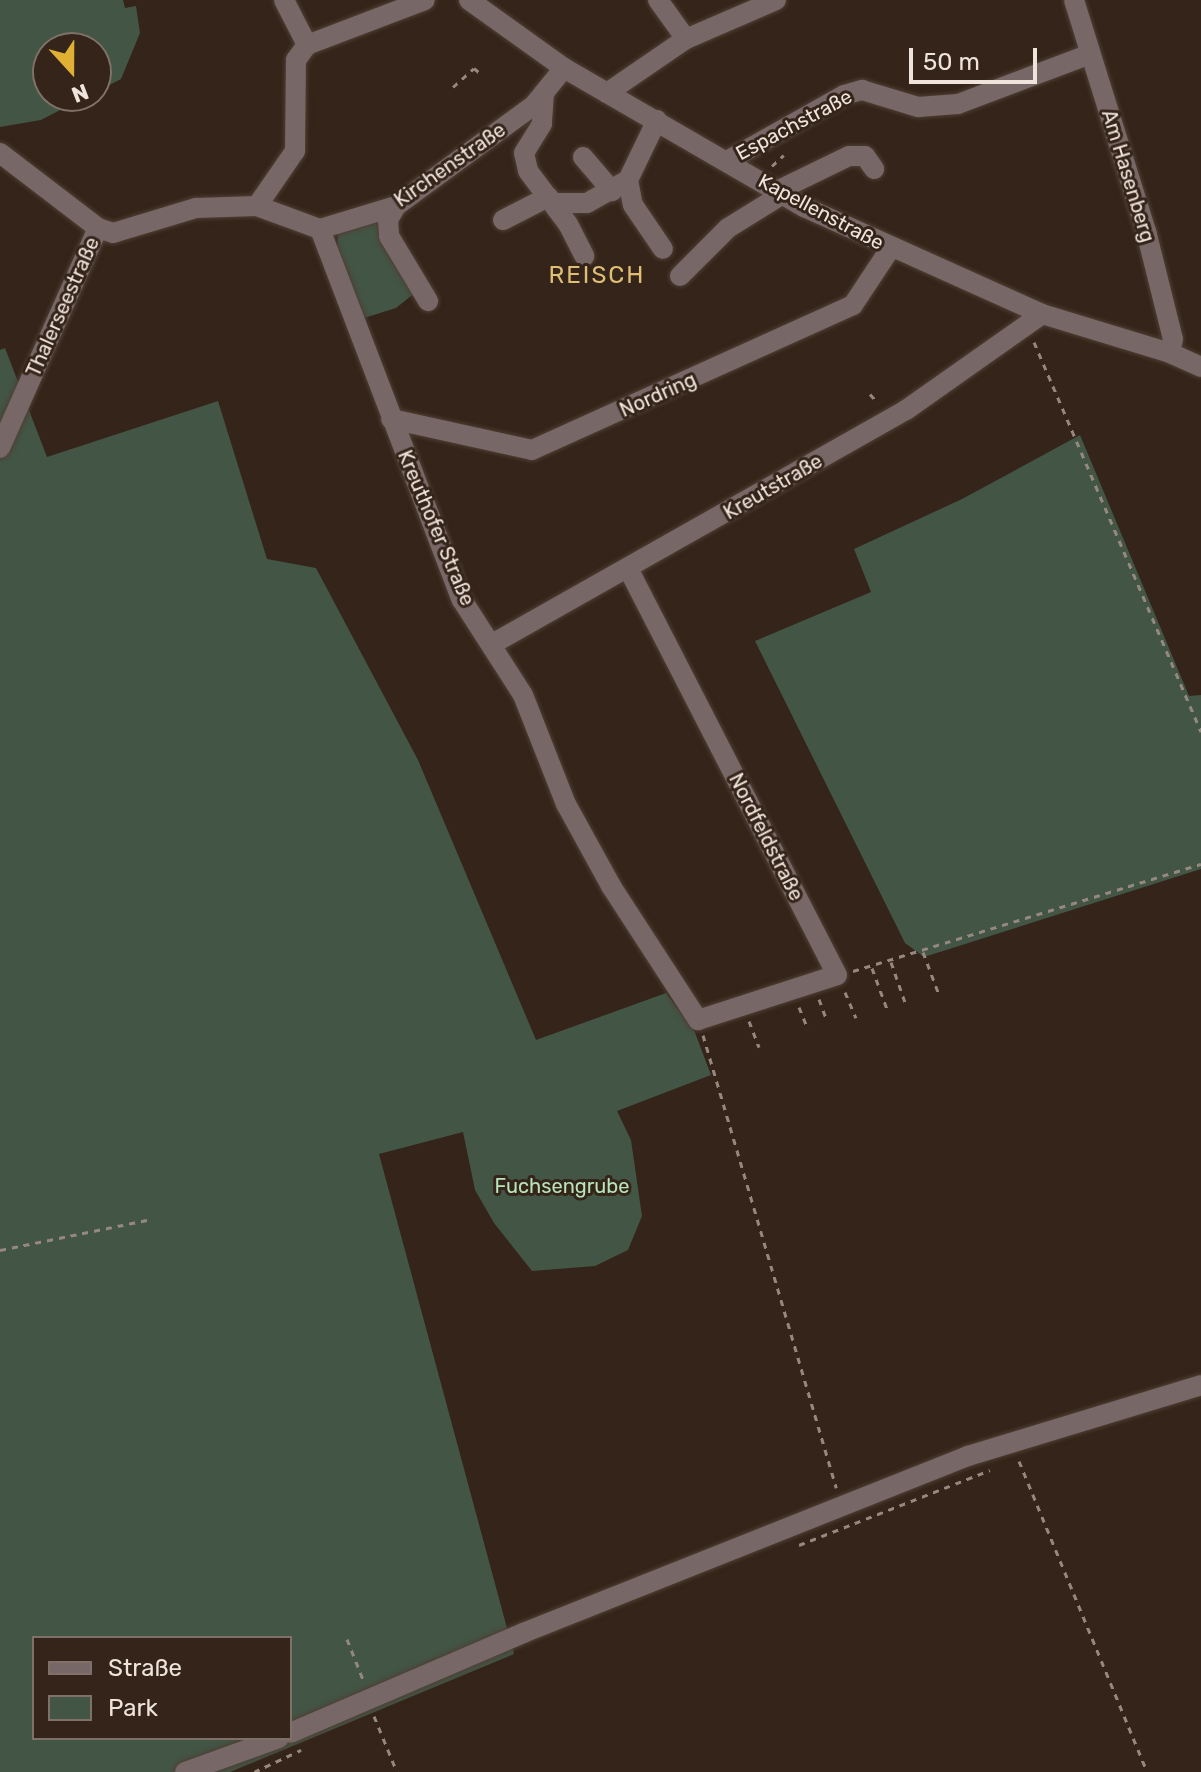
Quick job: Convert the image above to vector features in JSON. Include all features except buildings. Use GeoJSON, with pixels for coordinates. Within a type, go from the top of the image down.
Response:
{"type":"FeatureCollection","features":[{"type":"Feature","properties":{"kind":"street"},"geometry":{"type":"LineString","coordinates":[[284,0],[307,45]]}},
{"type":"Feature","properties":{"kind":"street"},"geometry":{"type":"LineString","coordinates":[[320,229],[257,206],[295,151],[296,60],[307,45],[425,0]]}},
{"type":"Feature","properties":{"kind":"street","name":"Kapellenstraße"},"geometry":{"type":"LineString","coordinates":[[469,0],[564,68],[780,193],[890,249],[1034,321],[1170,353],[1201,367]]}},
{"type":"Feature","properties":{"kind":"street"},"geometry":{"type":"LineString","coordinates":[[658,0],[686,39]]}},
{"type":"Feature","properties":{"kind":"street"},"geometry":{"type":"LineString","coordinates":[[607,93],[686,39],[776,0]]}},
{"type":"Feature","properties":{"kind":"street","name":"Am Hasenberg"},"geometry":{"type":"LineString","coordinates":[[1074,0],[1164,295],[1173,339],[1170,353]]}},
{"type":"Feature","properties":{"kind":"street","name":"Espachstraße"},"geometry":{"type":"LineString","coordinates":[[727,161],[844,95],[862,90],[918,107],[958,104],[1090,54]]}},
{"type":"Feature","properties":{"kind":"street","name":"Kirchenstraße"},"geometry":{"type":"LineString","coordinates":[[320,229],[396,206],[487,142],[544,93],[564,68]]}},
{"type":"Feature","properties":{"kind":"street"},"geometry":{"type":"LineString","coordinates":[[544,93],[542,124],[524,153],[528,171],[550,200],[584,256]]}},
{"type":"Feature","properties":{"kind":"street"},"geometry":{"type":"LineString","coordinates":[[503,220],[550,200],[587,203],[620,186],[657,120]]}},
{"type":"Feature","properties":{"kind":"street"},"geometry":{"type":"LineString","coordinates":[[0,153],[98,228]]}},
{"type":"Feature","properties":{"kind":"street"},"geometry":{"type":"LineString","coordinates":[[680,276],[728,228],[780,193],[849,156],[865,156],[874,169]]}},
{"type":"Feature","properties":{"kind":"street"},"geometry":{"type":"LineString","coordinates":[[583,157],[620,186],[663,249]]}},
{"type":"Feature","properties":{"kind":"street","name":"Thalerseestraße"},"geometry":{"type":"LineString","coordinates":[[0,448],[98,228],[113,233],[136,230],[196,208],[257,206]]}},
{"type":"Feature","properties":{"kind":"street"},"geometry":{"type":"LineString","coordinates":[[396,206],[388,220],[389,236],[428,301]]}},
{"type":"Feature","properties":{"kind":"street","name":"Kreuthofer Straße"},"geometry":{"type":"LineString","coordinates":[[320,229],[462,600],[494,643],[545,740],[573,817],[611,886],[698,1020]]}},
{"type":"Feature","properties":{"kind":"street","name":"Nordring"},"geometry":{"type":"LineString","coordinates":[[391,419],[532,450],[853,305],[890,249]]}},
{"type":"Feature","properties":{"kind":"street","name":"Kreutstraße"},"geometry":{"type":"LineString","coordinates":[[494,643],[906,410],[1034,321]]}},
{"type":"Feature","properties":{"kind":"street","name":"Nordfeldstraße"},"geometry":{"type":"LineString","coordinates":[[628,569],[837,975]]}},
{"type":"Feature","properties":{"kind":"street"},"geometry":{"type":"LineString","coordinates":[[698,1020],[837,975]]}},
{"type":"Feature","properties":{"kind":"street"},"geometry":{"type":"LineString","coordinates":[[292,1732],[372,1708],[842,1507],[1201,1385]]}},
{"type":"Feature","properties":{"kind":"street"},"geometry":{"type":"LineString","coordinates":[[185,1772],[273,1740]]}},
{"type":"Feature","properties":{"kind":"path"},"geometry":{"type":"LineString","coordinates":[[453,87],[474,68],[481,74]]}},
{"type":"Feature","properties":{"kind":"path"},"geometry":{"type":"LineString","coordinates":[[1034,321],[1201,732]]}},
{"type":"Feature","properties":{"kind":"path"},"geometry":{"type":"LineString","coordinates":[[856,1018],[837,975],[891,962],[1201,864]]}},
{"type":"Feature","properties":{"kind":"path"},"geometry":{"type":"LineString","coordinates":[[923,952],[938,992]]}},
{"type":"Feature","properties":{"kind":"path"},"geometry":{"type":"LineString","coordinates":[[891,962],[905,1002]]}},
{"type":"Feature","properties":{"kind":"path"},"geometry":{"type":"LineString","coordinates":[[871,967],[887,1009]]}},
{"type":"Feature","properties":{"kind":"path"},"geometry":{"type":"LineString","coordinates":[[792,989],[808,1029]]}},
{"type":"Feature","properties":{"kind":"path"},"geometry":{"type":"LineString","coordinates":[[743,1005],[759,1047]]}},
{"type":"Feature","properties":{"kind":"path"},"geometry":{"type":"LineString","coordinates":[[698,1020],[842,1507]]}},
{"type":"Feature","properties":{"kind":"path"},"geometry":{"type":"LineString","coordinates":[[0,1250],[147,1220]]}},
{"type":"Feature","properties":{"kind":"path"},"geometry":{"type":"LineString","coordinates":[[1016,1450],[1147,1772]]}},
{"type":"Feature","properties":{"kind":"path"},"geometry":{"type":"LineString","coordinates":[[788,1549],[1016,1450],[1032,1454]]}},
{"type":"Feature","properties":{"kind":"path"},"geometry":{"type":"LineString","coordinates":[[347,1639],[397,1772]]}},
{"type":"Feature","properties":{"kind":"path"},"geometry":{"type":"LineString","coordinates":[[372,1708],[388,1710]]}},
{"type":"Feature","properties":{"kind":"path"},"geometry":{"type":"LineString","coordinates":[[361,1723],[372,1708]]}},
{"type":"Feature","properties":{"kind":"path"},"geometry":{"type":"LineString","coordinates":[[254,1772],[307,1747]]}},
{"type":"Feature","properties":{"kind":"green space"},"geometry":{"type":"Polygon","coordinates":[[[0,0],[123,0],[125,8],[136,6],[140,33],[121,79],[112,84],[112,32],[32,32],[32,112],[56,112],[41,120],[0,127],[0,0]]]}},
{"type":"Feature","properties":{"kind":"green space"},"geometry":{"type":"Polygon","coordinates":[[[381,216],[426,284],[396,308],[361,319],[337,255],[338,228],[381,216]]]}},
{"type":"Feature","properties":{"kind":"green space","name":"Fuchsengrube"},"geometry":{"type":"Polygon","coordinates":[[[5,348],[47,457],[218,401],[267,559],[316,568],[418,760],[536,1040],[666,993],[694,1030],[711,1075],[617,1111],[631,1140],[642,1216],[628,1250],[595,1266],[532,1271],[494,1223],[475,1190],[463,1132],[379,1154],[514,1654],[230,1772],[0,1772],[0,350],[5,348]]]}},
{"type":"Feature","properties":{"kind":"green space"},"geometry":{"type":"Polygon","coordinates":[[[1080,435],[1189,696],[1201,695],[1201,869],[924,957],[905,943],[755,641],[871,592],[854,549],[962,499],[1080,435]]]}},
{"type":"Feature","properties":{"kind":"district","name":"REISCH"},"geometry":{"type":"Point","coordinates":[597,276]}}]}
